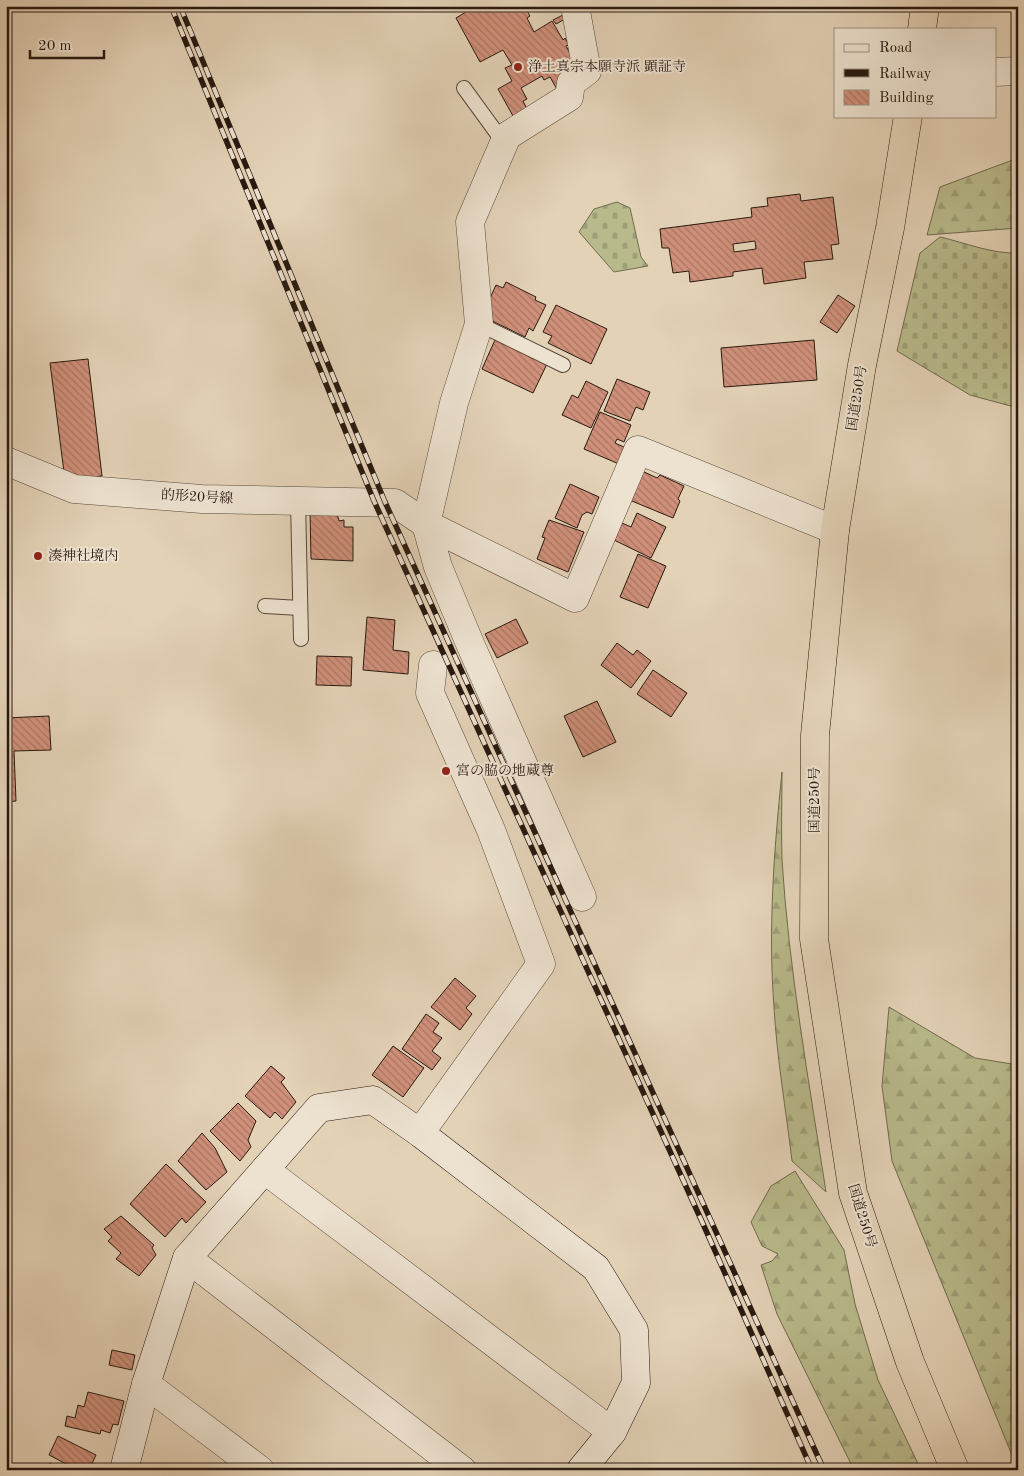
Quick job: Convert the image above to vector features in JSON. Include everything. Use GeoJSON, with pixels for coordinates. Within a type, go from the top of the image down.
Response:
{"type":"FeatureCollection","features":[{"type":"Feature","properties":{"kind":"highway"},"geometry":{"type":"LineString","coordinates":[[922,28],[925,6]]}},
{"type":"Feature","properties":{"kind":"highway","name":"国道250号"},"geometry":{"type":"LineString","coordinates":[[908,118],[890,228],[862,365],[835,530],[815,735],[814,939],[853,1193],[910,1362],[955,1470]]}},
{"type":"Feature","properties":{"kind":"street"},"geometry":{"type":"LineString","coordinates":[[575,6],[586,71],[571,83],[569,97],[507,136],[470,222],[479,324],[454,402],[426,524],[438,567],[467,638],[582,897]]}},
{"type":"Feature","properties":{"kind":"street"},"geometry":{"type":"LineString","coordinates":[[996,72],[1018,71]]}},
{"type":"Feature","properties":{"kind":"street"},"geometry":{"type":"LineString","coordinates":[[426,524],[575,598],[638,450],[835,530]]}},
{"type":"Feature","properties":{"kind":"street","name":"的形20号線"},"geometry":{"type":"LineString","coordinates":[[6,461],[74,489],[202,499],[394,503],[426,524]]}},
{"type":"Feature","properties":{"kind":"street"},"geometry":{"type":"LineString","coordinates":[[420,1133],[541,964],[491,830],[430,693],[433,665]]}},
{"type":"Feature","properties":{"kind":"street"},"geometry":{"type":"LineString","coordinates":[[124,1470],[146,1384],[187,1258],[319,1108],[373,1100],[420,1133],[596,1268],[634,1330],[636,1383],[612,1432],[581,1470]]}},
{"type":"Feature","properties":{"kind":"street"},"geometry":{"type":"LineString","coordinates":[[265,1170],[612,1432]]}},
{"type":"Feature","properties":{"kind":"street"},"geometry":{"type":"LineString","coordinates":[[187,1258],[462,1470]]}},
{"type":"Feature","properties":{"kind":"street"},"geometry":{"type":"LineString","coordinates":[[146,1384],[260,1470]]}},
{"type":"Feature","properties":{"kind":"lane"},"geometry":{"type":"LineString","coordinates":[[464,88],[504,143]]}},
{"type":"Feature","properties":{"kind":"lane"},"geometry":{"type":"LineString","coordinates":[[479,324],[563,365]]}},
{"type":"Feature","properties":{"kind":"lane"},"geometry":{"type":"LineString","coordinates":[[298,500],[300,639]]}},
{"type":"Feature","properties":{"kind":"lane"},"geometry":{"type":"LineString","coordinates":[[265,606],[300,608]]}},
{"type":"Feature","properties":{"kind":"green space"},"geometry":{"type":"Polygon","coordinates":[[[1018,158],[1018,228],[927,235],[940,187],[1018,158]]]}},
{"type":"Feature","properties":{"kind":"green space"},"geometry":{"type":"Polygon","coordinates":[[[617,202],[630,208],[641,257],[648,266],[614,272],[579,232],[594,209],[617,202]]]}},
{"type":"Feature","properties":{"kind":"green space"},"geometry":{"type":"Polygon","coordinates":[[[940,237],[989,250],[1018,253],[1018,408],[970,395],[897,351],[920,253],[940,237]]]}},
{"type":"Feature","properties":{"kind":"green space"},"geometry":{"type":"Polygon","coordinates":[[[782,772],[782,860],[789,943],[826,1192],[792,1161],[777,1046],[772,978],[772,919],[774,860],[782,772]]]}},
{"type":"Feature","properties":{"kind":"green space"},"geometry":{"type":"Polygon","coordinates":[[[889,1007],[975,1058],[1018,1065],[1018,1470],[892,1161],[882,1086],[889,1007]]]}},
{"type":"Feature","properties":{"kind":"green space"},"geometry":{"type":"Polygon","coordinates":[[[795,1171],[844,1250],[855,1304],[878,1380],[921,1470],[854,1470],[777,1314],[761,1265],[772,1261],[778,1254],[762,1246],[751,1222],[771,1186],[795,1171]]]}},
{"type":"Feature","properties":{"kind":"building"},"geometry":{"type":"Polygon","coordinates":[[[476,6],[524,6],[530,16],[527,18],[534,32],[552,21],[563,40],[565,38],[569,45],[566,46],[574,60],[569,63],[572,69],[559,93],[550,77],[544,80],[542,76],[521,88],[527,99],[523,101],[527,109],[513,116],[498,89],[512,81],[505,68],[512,65],[503,50],[480,62],[456,18],[476,6]]]}},
{"type":"Feature","properties":{"kind":"building"},"geometry":{"type":"Polygon","coordinates":[[[563,15],[565,19],[556,24],[553,20],[563,15]]]}},
{"type":"Feature","properties":{"kind":"building"},"geometry":{"type":"Polygon","coordinates":[[[800,194],[801,201],[833,197],[839,244],[831,245],[833,259],[804,262],[806,278],[764,284],[762,268],[733,272],[733,276],[690,282],[689,271],[673,273],[669,248],[662,248],[660,229],[752,217],[751,208],[768,206],[767,198],[800,194]],[[755,241],[733,244],[734,252],[756,249],[755,241]]]}},
{"type":"Feature","properties":{"kind":"building"},"geometry":{"type":"Polygon","coordinates":[[[506,282],[536,297],[535,300],[546,305],[533,331],[529,328],[525,337],[482,316],[496,285],[503,288],[506,282]]]}},
{"type":"Feature","properties":{"kind":"building"},"geometry":{"type":"Polygon","coordinates":[[[838,295],[855,306],[837,333],[820,322],[838,295]]]}},
{"type":"Feature","properties":{"kind":"building"},"geometry":{"type":"Polygon","coordinates":[[[556,305],[607,329],[591,364],[548,343],[552,336],[543,332],[556,305]]]}},
{"type":"Feature","properties":{"kind":"building"},"geometry":{"type":"Polygon","coordinates":[[[495,340],[547,364],[533,393],[482,369],[495,340]]]}},
{"type":"Feature","properties":{"kind":"building"},"geometry":{"type":"Polygon","coordinates":[[[814,340],[817,380],[724,387],[721,348],[814,340]]]}},
{"type":"Feature","properties":{"kind":"building"},"geometry":{"type":"Polygon","coordinates":[[[88,359],[102,476],[65,480],[50,363],[88,359]]]}},
{"type":"Feature","properties":{"kind":"building"},"geometry":{"type":"Polygon","coordinates":[[[617,379],[650,392],[643,410],[636,407],[630,421],[604,411],[617,379]]]}},
{"type":"Feature","properties":{"kind":"building"},"geometry":{"type":"Polygon","coordinates":[[[586,381],[608,392],[591,428],[562,415],[572,395],[578,398],[586,381]]]}},
{"type":"Feature","properties":{"kind":"building"},"geometry":{"type":"Polygon","coordinates":[[[600,412],[631,425],[624,442],[617,439],[615,443],[626,448],[619,464],[584,449],[600,412]]]}},
{"type":"Feature","properties":{"kind":"building"},"geometry":{"type":"Polygon","coordinates":[[[640,470],[657,478],[660,475],[684,486],[673,518],[627,499],[640,470]]]}},
{"type":"Feature","properties":{"kind":"building"},"geometry":{"type":"Polygon","coordinates":[[[570,484],[599,497],[592,514],[587,512],[582,515],[577,528],[555,518],[570,484]]]}},
{"type":"Feature","properties":{"kind":"building"},"geometry":{"type":"Polygon","coordinates":[[[336,509],[339,521],[344,520],[344,527],[353,527],[353,561],[311,559],[310,510],[336,509]]]}},
{"type":"Feature","properties":{"kind":"building"},"geometry":{"type":"Polygon","coordinates":[[[637,513],[666,527],[651,558],[614,540],[622,523],[631,527],[637,513]]]}},
{"type":"Feature","properties":{"kind":"building"},"geometry":{"type":"Polygon","coordinates":[[[549,520],[584,532],[568,572],[537,559],[545,538],[542,537],[549,520]]]}},
{"type":"Feature","properties":{"kind":"building"},"geometry":{"type":"Polygon","coordinates":[[[638,554],[666,566],[648,608],[620,597],[638,554]]]}},
{"type":"Feature","properties":{"kind":"building"},"geometry":{"type":"Polygon","coordinates":[[[367,617],[395,620],[393,650],[409,652],[408,674],[363,670],[367,617]]]}},
{"type":"Feature","properties":{"kind":"building"},"geometry":{"type":"Polygon","coordinates":[[[516,619],[528,643],[497,658],[485,634],[516,619]]]}},
{"type":"Feature","properties":{"kind":"building"},"geometry":{"type":"Polygon","coordinates":[[[617,643],[633,655],[637,650],[651,661],[631,688],[601,665],[617,643]]]}},
{"type":"Feature","properties":{"kind":"building"},"geometry":{"type":"Polygon","coordinates":[[[317,656],[352,657],[351,686],[316,685],[317,656]]]}},
{"type":"Feature","properties":{"kind":"building"},"geometry":{"type":"Polygon","coordinates":[[[653,670],[687,693],[671,717],[637,694],[653,670]]]}},
{"type":"Feature","properties":{"kind":"building"},"geometry":{"type":"Polygon","coordinates":[[[597,701],[616,742],[583,757],[564,716],[597,701]]]}},
{"type":"Feature","properties":{"kind":"building"},"geometry":{"type":"Polygon","coordinates":[[[49,716],[51,750],[14,751],[16,801],[6,802],[6,718],[49,716]]]}},
{"type":"Feature","properties":{"kind":"building"},"geometry":{"type":"Polygon","coordinates":[[[455,978],[476,996],[466,1008],[472,1014],[460,1030],[431,1007],[455,978]]]}},
{"type":"Feature","properties":{"kind":"building"},"geometry":{"type":"Polygon","coordinates":[[[426,1014],[439,1023],[433,1032],[442,1038],[432,1051],[441,1058],[432,1070],[402,1049],[426,1014]]]}},
{"type":"Feature","properties":{"kind":"building"},"geometry":{"type":"Polygon","coordinates":[[[393,1046],[424,1068],[403,1097],[372,1075],[393,1046]]]}},
{"type":"Feature","properties":{"kind":"building"},"geometry":{"type":"Polygon","coordinates":[[[271,1066],[285,1078],[281,1082],[296,1102],[282,1119],[275,1112],[270,1118],[245,1096],[271,1066]]]}},
{"type":"Feature","properties":{"kind":"building"},"geometry":{"type":"Polygon","coordinates":[[[238,1103],[256,1121],[248,1140],[251,1147],[240,1161],[210,1131],[238,1103]]]}},
{"type":"Feature","properties":{"kind":"building"},"geometry":{"type":"Polygon","coordinates":[[[202,1133],[215,1148],[227,1172],[206,1190],[178,1161],[202,1133]]]}},
{"type":"Feature","properties":{"kind":"building"},"geometry":{"type":"Polygon","coordinates":[[[166,1164],[206,1202],[186,1223],[182,1218],[165,1237],[130,1204],[166,1164]]]}},
{"type":"Feature","properties":{"kind":"building"},"geometry":{"type":"Polygon","coordinates":[[[121,1216],[154,1245],[152,1248],[156,1255],[139,1276],[116,1259],[121,1253],[108,1241],[112,1237],[104,1229],[121,1216]]]}},
{"type":"Feature","properties":{"kind":"building"},"geometry":{"type":"Polygon","coordinates":[[[112,1350],[135,1355],[132,1370],[109,1365],[112,1350]]]}},
{"type":"Feature","properties":{"kind":"building"},"geometry":{"type":"Polygon","coordinates":[[[88,1392],[124,1401],[118,1425],[113,1424],[110,1433],[101,1430],[100,1434],[65,1426],[67,1416],[75,1418],[78,1405],[84,1407],[88,1392]]]}},
{"type":"Feature","properties":{"kind":"building"},"geometry":{"type":"Polygon","coordinates":[[[58,1436],[96,1455],[89,1470],[78,1470],[49,1455],[58,1436]]]}},
{"type":"Feature","properties":{"kind":"building"},"geometry":{"type":"Polygon","coordinates":[[[50,1463],[58,1470],[45,1470],[50,1463]]]}},
{"type":"Feature","properties":{"kind":"railway"},"geometry":{"type":"LineString","coordinates":[[171,6],[374,501],[704,1226],[812,1470]]}},
{"type":"Feature","properties":{"kind":"railway"},"geometry":{"type":"LineString","coordinates":[[180,6],[385,502],[824,1470]]}},
{"type":"Feature","properties":{"kind":"place","name":"浄土真宗本願寺派 顕証寺"},"geometry":{"type":"Point","coordinates":[518,67]}},
{"type":"Feature","properties":{"kind":"place","name":"湊神社境内"},"geometry":{"type":"Point","coordinates":[38,556]}},
{"type":"Feature","properties":{"kind":"place","name":"宮の脇の地蔵尊"},"geometry":{"type":"Point","coordinates":[446,771]}}]}
